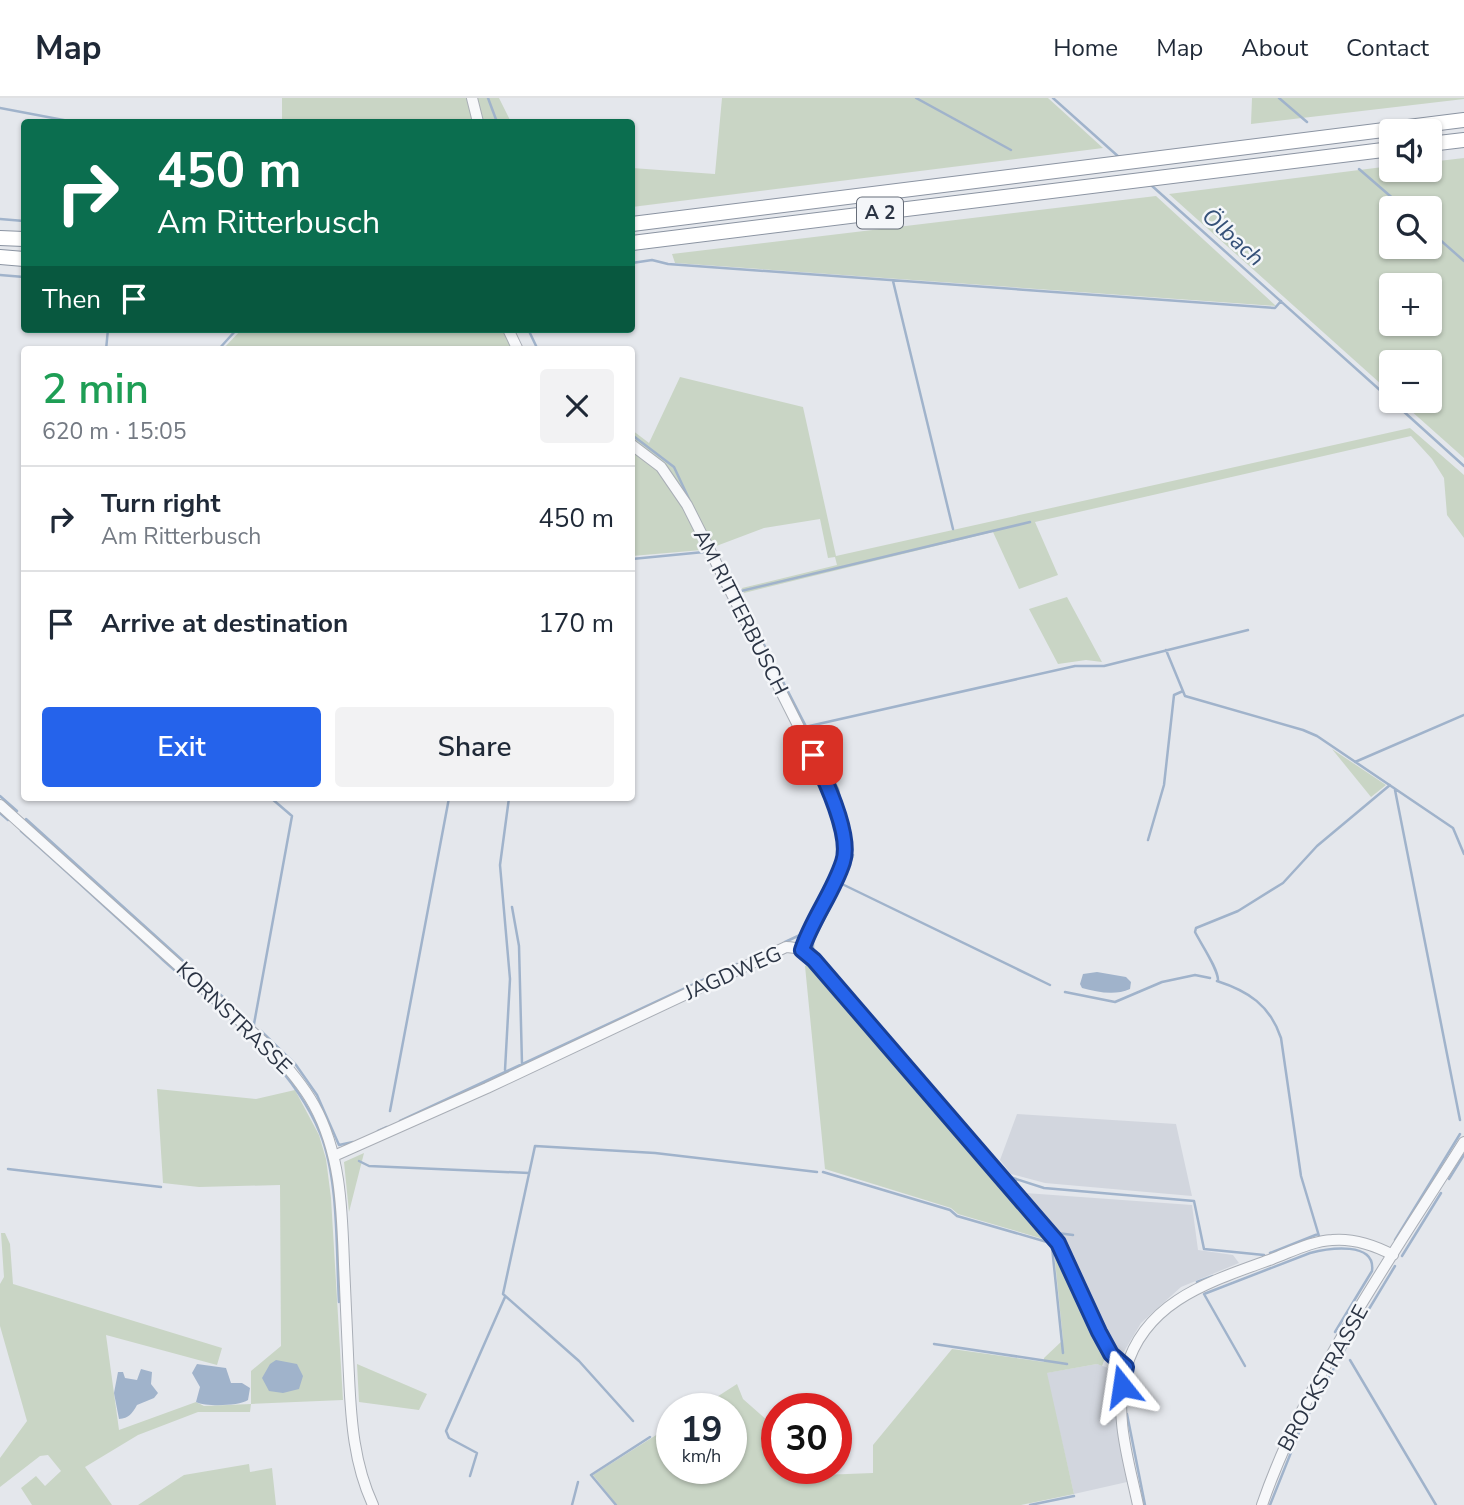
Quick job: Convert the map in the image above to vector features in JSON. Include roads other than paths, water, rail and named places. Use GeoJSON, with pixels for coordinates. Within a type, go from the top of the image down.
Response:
{"type":"FeatureCollection","features":[{"type":"Feature","properties":{"kind":"highway"},"geometry":{"type":"LineString","coordinates":[[1442,120],[1464,113]]}},
{"type":"Feature","properties":{"kind":"highway","name":"A 2"},"geometry":{"type":"LineString","coordinates":[[1442,123],[1464,120]]}},
{"type":"Feature","properties":{"kind":"highway","name":"A 2"},"geometry":{"type":"LineString","coordinates":[[635,224],[1379,131]]}},
{"type":"Feature","properties":{"kind":"highway"},"geometry":{"type":"LineString","coordinates":[[1442,144],[1464,143]]}},
{"type":"Feature","properties":{"kind":"highway","name":"A 2"},"geometry":{"type":"LineString","coordinates":[[635,243],[1379,150]]}},
{"type":"Feature","properties":{"kind":"highway"},"geometry":{"type":"LineString","coordinates":[[0,238],[21,239]]}},
{"type":"Feature","properties":{"kind":"highway"},"geometry":{"type":"LineString","coordinates":[[0,257],[21,258]]}},
{"type":"Feature","properties":{"kind":"street"},"geometry":{"type":"LineString","coordinates":[[472,98],[477,119]]}},
{"type":"Feature","properties":{"kind":"street","name":"AM RITTERBUSCH"},"geometry":{"type":"LineString","coordinates":[[635,447],[661,467],[687,505],[825,779],[835,804],[844,842],[844,861],[802,950]]}},
{"type":"Feature","properties":{"kind":"street","name":"KORNSTRASSE"},"geometry":{"type":"LineString","coordinates":[[0,805],[268,1046],[294,1074],[313,1104],[326,1130],[334,1156],[341,1197],[351,1424],[364,1484],[373,1505]]}},
{"type":"Feature","properties":{"kind":"street","name":"JAGDWEG"},"geometry":{"type":"LineString","coordinates":[[334,1156],[487,1088],[786,947],[802,950],[814,960],[1058,1243],[1111,1354],[1126,1367]]}},
{"type":"Feature","properties":{"kind":"street","name":"BROCKSTRASSE"},"geometry":{"type":"LineString","coordinates":[[1262,1505],[1295,1423],[1346,1332],[1464,1142]]}},
{"type":"Feature","properties":{"kind":"street"},"geometry":{"type":"LineString","coordinates":[[1138,1505],[1122,1426],[1122,1386],[1126,1367],[1146,1326],[1184,1294],[1243,1270],[1331,1240],[1354,1240],[1393,1255]]}},
{"type":"Feature","properties":{"kind":"water"},"geometry":{"type":"Polygon","coordinates":[[[1097,972],[1126,977],[1131,982],[1130,989],[1112,993],[1082,988],[1080,984],[1083,974],[1097,972]]]}},
{"type":"Feature","properties":{"kind":"water"},"geometry":{"type":"Polygon","coordinates":[[[276,1360],[297,1364],[303,1376],[299,1389],[283,1393],[269,1391],[262,1378],[270,1364],[276,1360]]]}},
{"type":"Feature","properties":{"kind":"water"},"geometry":{"type":"Polygon","coordinates":[[[197,1364],[226,1368],[231,1383],[242,1383],[250,1388],[248,1400],[222,1405],[196,1402],[200,1387],[192,1373],[197,1364]]]}},
{"type":"Feature","properties":{"kind":"water"},"geometry":{"type":"Polygon","coordinates":[[[141,1369],[152,1372],[151,1384],[158,1393],[154,1398],[137,1405],[128,1417],[119,1419],[114,1393],[118,1372],[123,1372],[125,1378],[137,1380],[141,1369]]]}},
{"type":"Feature","properties":{"kind":"waterway"},"geometry":{"type":"LineString","coordinates":[[488,98],[496,119]]}},
{"type":"Feature","properties":{"kind":"waterway"},"geometry":{"type":"LineString","coordinates":[[916,98],[1011,150]]}},
{"type":"Feature","properties":{"kind":"waterway","name":"Ölbach"},"geometry":{"type":"LineString","coordinates":[[1053,98],[1120,158]]}},
{"type":"Feature","properties":{"kind":"waterway"},"geometry":{"type":"LineString","coordinates":[[1279,98],[1307,122]]}},
{"type":"Feature","properties":{"kind":"waterway"},"geometry":{"type":"LineString","coordinates":[[0,108],[58,119]]}},
{"type":"Feature","properties":{"kind":"waterway"},"geometry":{"type":"LineString","coordinates":[[1359,169],[1390,196]]}},
{"type":"Feature","properties":{"kind":"waterway","name":"Ölbach"},"geometry":{"type":"LineString","coordinates":[[1151,185],[1379,389]]}},
{"type":"Feature","properties":{"kind":"waterway"},"geometry":{"type":"LineString","coordinates":[[0,219],[21,221]]}},
{"type":"Feature","properties":{"kind":"waterway"},"geometry":{"type":"LineString","coordinates":[[1442,242],[1464,261]]}},
{"type":"Feature","properties":{"kind":"waterway"},"geometry":{"type":"LineString","coordinates":[[635,263],[652,260],[668,264],[1275,308],[1281,301]]}},
{"type":"Feature","properties":{"kind":"waterway"},"geometry":{"type":"LineString","coordinates":[[0,275],[21,277]]}},
{"type":"Feature","properties":{"kind":"waterway"},"geometry":{"type":"LineString","coordinates":[[893,281],[953,529]]}},
{"type":"Feature","properties":{"kind":"waterway"},"geometry":{"type":"LineString","coordinates":[[106,346],[108,333]]}},
{"type":"Feature","properties":{"kind":"waterway"},"geometry":{"type":"LineString","coordinates":[[222,346],[233,333]]}},
{"type":"Feature","properties":{"kind":"waterway"},"geometry":{"type":"LineString","coordinates":[[530,333],[536,346]]}},
{"type":"Feature","properties":{"kind":"waterway","name":"Ölbach"},"geometry":{"type":"LineString","coordinates":[[1405,413],[1464,466]]}},
{"type":"Feature","properties":{"kind":"waterway"},"geometry":{"type":"LineString","coordinates":[[635,437],[674,467],[689,499]]}},
{"type":"Feature","properties":{"kind":"waterway"},"geometry":{"type":"LineString","coordinates":[[737,592],[1030,522]]}},
{"type":"Feature","properties":{"kind":"waterway"},"geometry":{"type":"LineString","coordinates":[[635,559],[704,552]]}},
{"type":"Feature","properties":{"kind":"waterway"},"geometry":{"type":"LineString","coordinates":[[736,590],[838,789],[843,812]]}},
{"type":"Feature","properties":{"kind":"waterway"},"geometry":{"type":"LineString","coordinates":[[805,727],[1075,666],[1104,666],[1248,630]]}},
{"type":"Feature","properties":{"kind":"waterway"},"geometry":{"type":"LineString","coordinates":[[1166,650],[1185,696],[1317,736],[1453,828],[1464,854]]}},
{"type":"Feature","properties":{"kind":"waterway"},"geometry":{"type":"LineString","coordinates":[[1148,840],[1164,785],[1174,695],[1183,691]]}},
{"type":"Feature","properties":{"kind":"waterway"},"geometry":{"type":"LineString","coordinates":[[1355,762],[1464,715]]}},
{"type":"Feature","properties":{"kind":"waterway"},"geometry":{"type":"LineString","coordinates":[[1218,981],[1213,964],[1195,932],[1196,928],[1238,911],[1283,883],[1317,846],[1390,785]]}},
{"type":"Feature","properties":{"kind":"waterway"},"geometry":{"type":"LineString","coordinates":[[1395,790],[1460,1120]]}},
{"type":"Feature","properties":{"kind":"waterway"},"geometry":{"type":"LineString","coordinates":[[0,796],[17,811]]}},
{"type":"Feature","properties":{"kind":"waterway"},"geometry":{"type":"LineString","coordinates":[[254,1024],[292,816],[274,801]]}},
{"type":"Feature","properties":{"kind":"waterway"},"geometry":{"type":"LineString","coordinates":[[390,1111],[448,801]]}},
{"type":"Feature","properties":{"kind":"waterway"},"geometry":{"type":"LineString","coordinates":[[505,1070],[510,979],[500,865],[509,801]]}},
{"type":"Feature","properties":{"kind":"waterway"},"geometry":{"type":"LineString","coordinates":[[0,813],[8,820]]}},
{"type":"Feature","properties":{"kind":"waterway"},"geometry":{"type":"LineString","coordinates":[[26,819],[254,1025]]}},
{"type":"Feature","properties":{"kind":"waterway"},"geometry":{"type":"LineString","coordinates":[[21,831],[252,1038],[291,1082],[320,1133],[331,1172],[336,1216],[339,1302]]}},
{"type":"Feature","properties":{"kind":"waterway"},"geometry":{"type":"LineString","coordinates":[[849,836],[851,846]]}},
{"type":"Feature","properties":{"kind":"waterway"},"geometry":{"type":"LineString","coordinates":[[853,855],[842,884],[813,941],[813,950],[989,1152]]}},
{"type":"Feature","properties":{"kind":"waterway"},"geometry":{"type":"LineString","coordinates":[[842,884],[1050,985]]}},
{"type":"Feature","properties":{"kind":"waterway"},"geometry":{"type":"LineString","coordinates":[[512,907],[519,946],[522,1064]]}},
{"type":"Feature","properties":{"kind":"waterway"},"geometry":{"type":"LineString","coordinates":[[785,942],[800,935]]}},
{"type":"Feature","properties":{"kind":"waterway"},"geometry":{"type":"LineString","coordinates":[[400,1121],[737,964]]}},
{"type":"Feature","properties":{"kind":"waterway"},"geometry":{"type":"LineString","coordinates":[[1065,992],[1115,1002],[1162,982],[1195,975],[1210,978]]}},
{"type":"Feature","properties":{"kind":"waterway"},"geometry":{"type":"LineString","coordinates":[[1217,981],[1239,989],[1264,1008],[1281,1038],[1301,1176],[1319,1236]]}},
{"type":"Feature","properties":{"kind":"waterway"},"geometry":{"type":"LineString","coordinates":[[261,1031],[296,1065],[317,1095],[339,1145],[353,1142]]}},
{"type":"Feature","properties":{"kind":"waterway"},"geometry":{"type":"LineString","coordinates":[[378,1131],[387,1127]]}},
{"type":"Feature","properties":{"kind":"waterway"},"geometry":{"type":"LineString","coordinates":[[1395,1240],[1460,1134]]}},
{"type":"Feature","properties":{"kind":"waterway"},"geometry":{"type":"LineString","coordinates":[[633,1421],[579,1361],[503,1294],[535,1146],[655,1153],[817,1172]]}},
{"type":"Feature","properties":{"kind":"waterway"},"geometry":{"type":"LineString","coordinates":[[1449,1179],[1464,1155]]}},
{"type":"Feature","properties":{"kind":"waterway"},"geometry":{"type":"LineString","coordinates":[[359,1161],[369,1166],[529,1173]]}},
{"type":"Feature","properties":{"kind":"waterway"},"geometry":{"type":"LineString","coordinates":[[8,1169],[161,1187]]}},
{"type":"Feature","properties":{"kind":"waterway"},"geometry":{"type":"LineString","coordinates":[[823,1172],[1047,1242],[1052,1247],[1063,1353]]}},
{"type":"Feature","properties":{"kind":"waterway"},"geometry":{"type":"LineString","coordinates":[[1010,1177],[1044,1188],[1194,1201],[1204,1249],[1264,1255]]}},
{"type":"Feature","properties":{"kind":"waterway"},"geometry":{"type":"LineString","coordinates":[[1012,1178],[1057,1233],[1073,1235]]}},
{"type":"Feature","properties":{"kind":"waterway"},"geometry":{"type":"LineString","coordinates":[[1402,1256],[1441,1193]]}},
{"type":"Feature","properties":{"kind":"waterway"},"geometry":{"type":"LineString","coordinates":[[1270,1253],[1318,1234]]}},
{"type":"Feature","properties":{"kind":"waterway"},"geometry":{"type":"LineString","coordinates":[[1245,1366],[1204,1294],[1310,1253],[1328,1249],[1359,1251],[1371,1261],[1372,1271],[1335,1332]]}},
{"type":"Feature","properties":{"kind":"waterway"},"geometry":{"type":"LineString","coordinates":[[1340,1357],[1395,1266]]}},
{"type":"Feature","properties":{"kind":"waterway"},"geometry":{"type":"LineString","coordinates":[[1197,1282],[1213,1276]]}},
{"type":"Feature","properties":{"kind":"waterway"},"geometry":{"type":"LineString","coordinates":[[470,1476],[477,1453],[449,1438],[446,1431],[505,1297]]}},
{"type":"Feature","properties":{"kind":"waterway"},"geometry":{"type":"LineString","coordinates":[[934,1344],[1067,1364]]}},
{"type":"Feature","properties":{"kind":"waterway"},"geometry":{"type":"LineString","coordinates":[[1350,1360],[1436,1505]]}},
{"type":"Feature","properties":{"kind":"waterway"},"geometry":{"type":"LineString","coordinates":[[1270,1505],[1300,1430],[1334,1368]]}},
{"type":"Feature","properties":{"kind":"waterway"},"geometry":{"type":"LineString","coordinates":[[1127,1414],[1145,1505]]}},
{"type":"Feature","properties":{"kind":"waterway"},"geometry":{"type":"LineString","coordinates":[[616,1505],[591,1475],[650,1437]]}},
{"type":"Feature","properties":{"kind":"waterway"},"geometry":{"type":"LineString","coordinates":[[572,1505],[578,1482]]}},
{"type":"Feature","properties":{"kind":"waterway"},"geometry":{"type":"LineString","coordinates":[[1030,1505],[1074,1496]]}}]}
